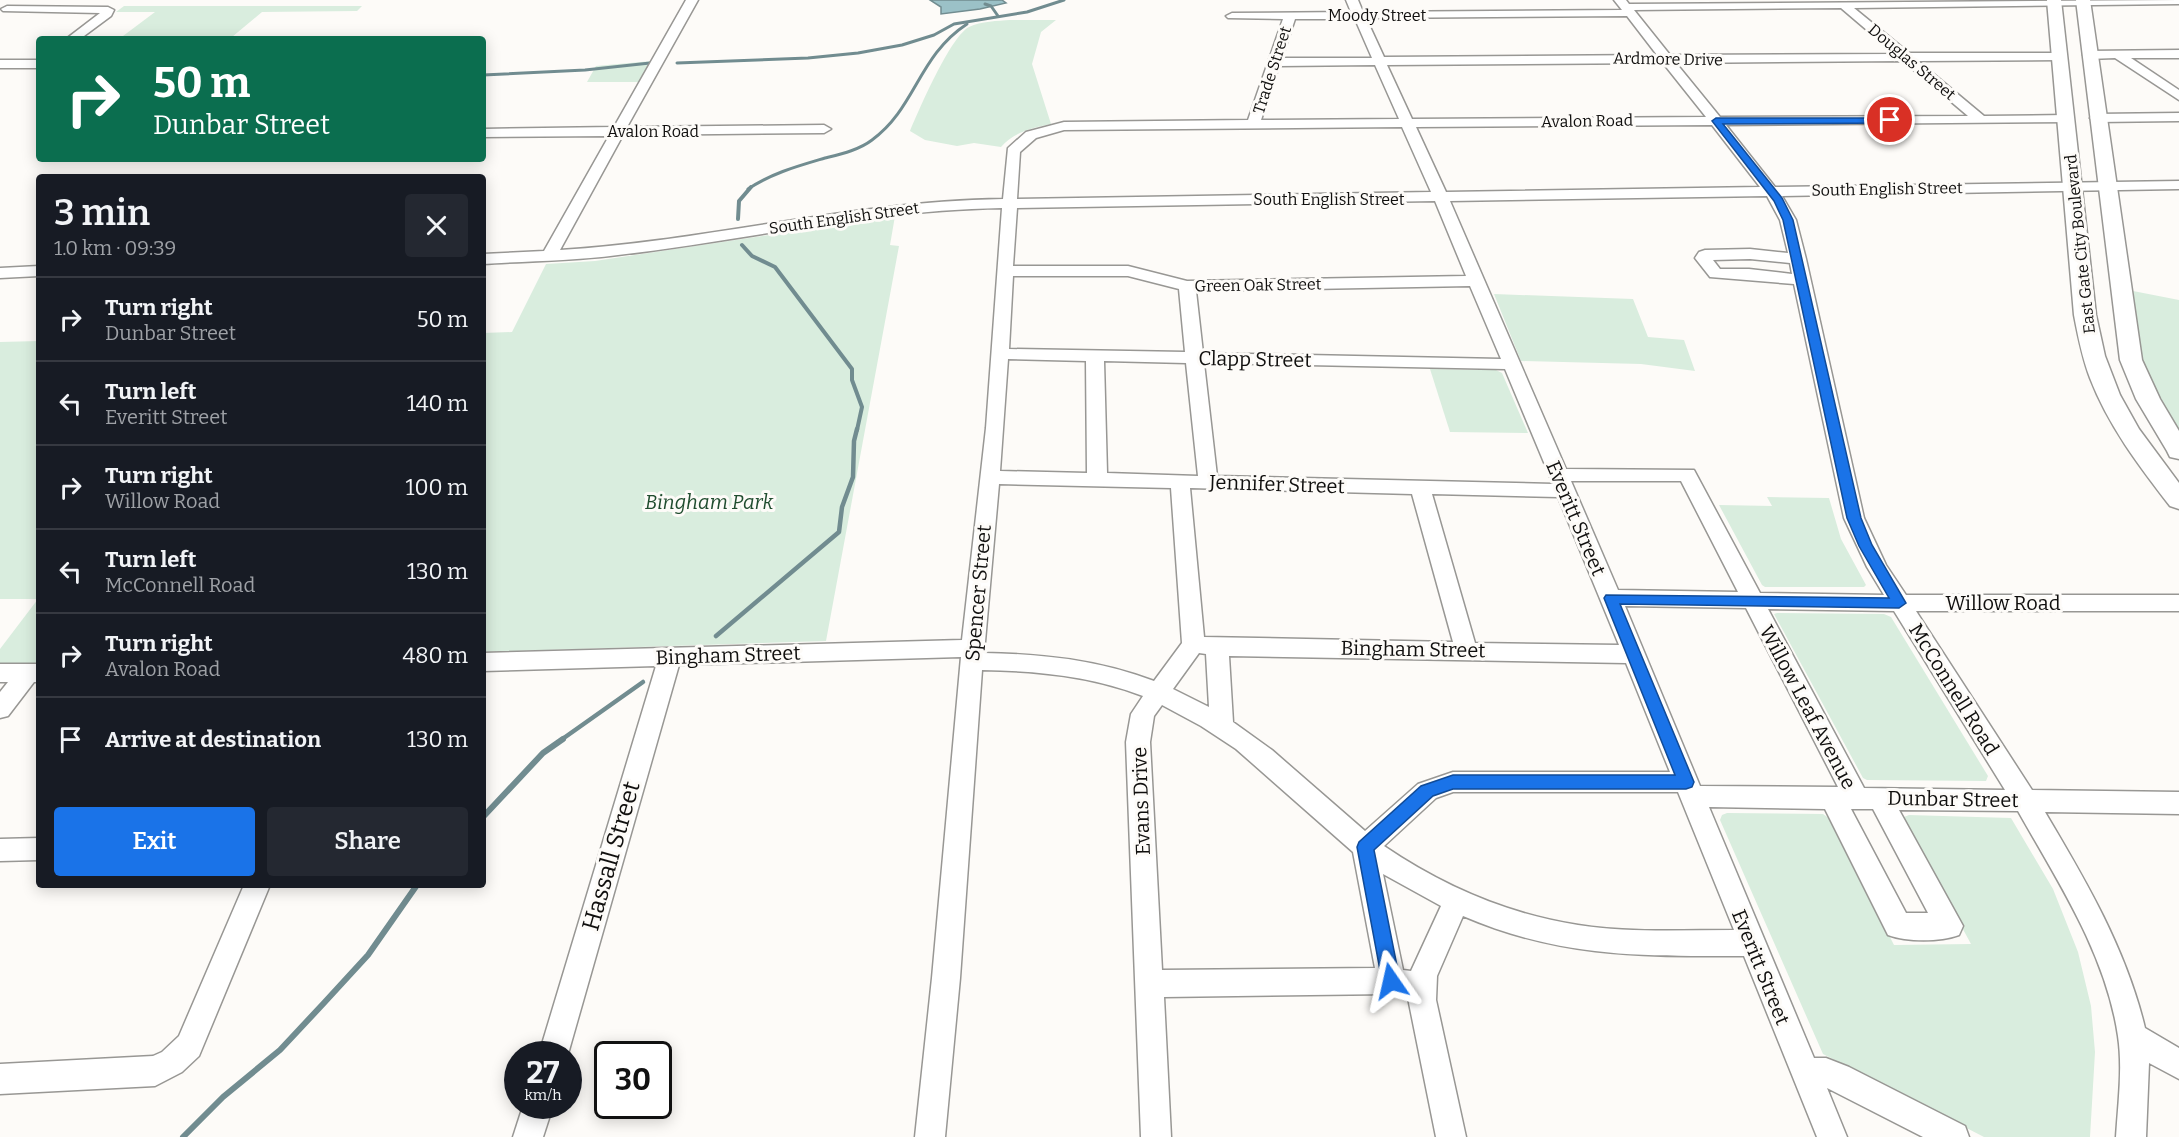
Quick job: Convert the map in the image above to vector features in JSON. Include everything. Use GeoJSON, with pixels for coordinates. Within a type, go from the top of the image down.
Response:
{"type":"FeatureCollection","features":[{"type":"Feature","properties":{"kind":"main road","name":"East Gate City Boulevard"},"geometry":{"type":"LineString","coordinates":[[2081,0],[2131,360],[2148,399],[2179,451]]}},
{"type":"Feature","properties":{"kind":"main road"},"geometry":{"type":"LineString","coordinates":[[2054,1],[2074,8],[2078,22],[2086,30]]}},
{"type":"Feature","properties":{"kind":"main road","name":"East Gate City Boulevard"},"geometry":{"type":"LineString","coordinates":[[2054,1],[2085,315],[2094,358],[2115,407],[2129,431],[2179,500]]}},
{"type":"Feature","properties":{"kind":"main road"},"geometry":{"type":"LineString","coordinates":[[2068,141],[2076,153],[2078,170],[2084,177],[2106,186]]}},
{"type":"Feature","properties":{"kind":"main road"},"geometry":{"type":"LineString","coordinates":[[2072,187],[2088,191],[2097,198],[2114,238]]}},
{"type":"Feature","properties":{"kind":"street"},"geometry":{"type":"LineString","coordinates":[[4,10],[30,0]]}},
{"type":"Feature","properties":{"kind":"street"},"geometry":{"type":"LineString","coordinates":[[548,257],[692,0]]}},
{"type":"Feature","properties":{"kind":"street","name":"Everitt Street"},"geometry":{"type":"LineString","coordinates":[[1352,0],[1441,198],[1611,598],[1832,1137]]}},
{"type":"Feature","properties":{"kind":"street","name":"Moody Street"},"geometry":{"type":"LineString","coordinates":[[1232,16],[1358,15],[1625,6],[1844,5],[2081,0],[2179,1]]}},
{"type":"Feature","properties":{"kind":"street","name":"Douglas Street"},"geometry":{"type":"LineString","coordinates":[[1844,5],[1980,119]]}},
{"type":"Feature","properties":{"kind":"street","name":"McConnell Road"},"geometry":{"type":"LineString","coordinates":[[1625,6],[1778,200],[1788,220],[1854,518],[1866,546],[1899,603],[2025,801],[2076,888],[2107,950],[2126,1007],[2133,1037],[2135,1076],[2132,1137]]}},
{"type":"Feature","properties":{"kind":"street"},"geometry":{"type":"LineString","coordinates":[[4,10],[108,10],[107,14],[76,36]]}},
{"type":"Feature","properties":{"kind":"street","name":"Trade Street"},"geometry":{"type":"LineString","coordinates":[[1253,125],[1290,15]]}},
{"type":"Feature","properties":{"kind":"street"},"geometry":{"type":"LineString","coordinates":[[2089,55],[2179,54]]}},
{"type":"Feature","properties":{"kind":"street"},"geometry":{"type":"LineString","coordinates":[[2118,55],[2179,96]]}},
{"type":"Feature","properties":{"kind":"street","name":"Ardmore Drive"},"geometry":{"type":"LineString","coordinates":[[1275,62],[2060,56]]}},
{"type":"Feature","properties":{"kind":"street"},"geometry":{"type":"LineString","coordinates":[[0,64],[36,64]]}},
{"type":"Feature","properties":{"kind":"street"},"geometry":{"type":"LineString","coordinates":[[2097,118],[2179,117]]}},
{"type":"Feature","properties":{"kind":"street","name":"Avalon Road"},"geometry":{"type":"LineString","coordinates":[[1108,125],[2066,119]]}},
{"type":"Feature","properties":{"kind":"street","name":"Spencer Street"},"geometry":{"type":"LineString","coordinates":[[930,1137],[946,978],[972,655],[995,428],[1012,203],[1013,151],[1031,135],[1064,126],[1108,125]]}},
{"type":"Feature","properties":{"kind":"street","name":"Avalon Road"},"geometry":{"type":"LineString","coordinates":[[486,133],[824,129]]}},
{"type":"Feature","properties":{"kind":"street","name":"South English Street"},"geometry":{"type":"LineString","coordinates":[[486,259],[548,257],[639,249],[900,209],[1012,203],[2179,185]]}},
{"type":"Feature","properties":{"kind":"street"},"geometry":{"type":"LineString","coordinates":[[1798,259],[1750,254],[1705,255],[1703,258],[1716,274],[1749,274],[1803,280]]}},
{"type":"Feature","properties":{"kind":"street","name":"Green Oak Street"},"geometry":{"type":"LineString","coordinates":[[1006,271],[1128,270],[1187,286],[1476,281]]}},
{"type":"Feature","properties":{"kind":"street"},"geometry":{"type":"LineString","coordinates":[[0,273],[36,272]]}},
{"type":"Feature","properties":{"kind":"street"},"geometry":{"type":"LineString","coordinates":[[1187,286],[1208,482]]}},
{"type":"Feature","properties":{"kind":"street","name":"Clapp Street"},"geometry":{"type":"LineString","coordinates":[[1000,354],[1511,364]]}},
{"type":"Feature","properties":{"kind":"street"},"geometry":{"type":"LineString","coordinates":[[1095,355],[1097,479]]}},
{"type":"Feature","properties":{"kind":"street","name":"Willow Leaf Avenue"},"geometry":{"type":"LineString","coordinates":[[1562,483],[1687,475],[1855,797]]}},
{"type":"Feature","properties":{"kind":"street","name":"Jennifer Street"},"geometry":{"type":"LineString","coordinates":[[989,477],[1420,488],[1562,483]]}},
{"type":"Feature","properties":{"kind":"street"},"geometry":{"type":"LineString","coordinates":[[1180,482],[1205,645],[1222,727]]}},
{"type":"Feature","properties":{"kind":"street"},"geometry":{"type":"LineString","coordinates":[[1420,488],[1466,650]]}},
{"type":"Feature","properties":{"kind":"street","name":"Willow Road"},"geometry":{"type":"LineString","coordinates":[[1611,598],[1899,603],[2179,603]]}},
{"type":"Feature","properties":{"kind":"street","name":"Bingham Street"},"geometry":{"type":"LineString","coordinates":[[1205,645],[1633,654]]}},
{"type":"Feature","properties":{"kind":"street","name":"Evans Drive"},"geometry":{"type":"LineString","coordinates":[[1156,1137],[1138,742],[1143,714],[1156,693],[1205,645]]}},
{"type":"Feature","properties":{"kind":"street","name":"Bingham Street"},"geometry":{"type":"LineString","coordinates":[[486,662],[670,657],[972,655],[1094,671],[1187,706],[1222,727],[1245,742],[1365,847],[1395,868],[1457,900],[1546,932],[1577,938],[1642,942],[1751,943]]}},
{"type":"Feature","properties":{"kind":"street","name":"Hassall Street"},"geometry":{"type":"LineString","coordinates":[[557,1041],[670,657]]}},
{"type":"Feature","properties":{"kind":"street"},"geometry":{"type":"LineString","coordinates":[[0,674],[34,673]]}},
{"type":"Feature","properties":{"kind":"street"},"geometry":{"type":"LineString","coordinates":[[0,709],[34,673]]}},
{"type":"Feature","properties":{"kind":"street","name":"Dunbar Street"},"geometry":{"type":"LineString","coordinates":[[1365,847],[1427,791],[1453,782],[1689,789],[1855,797],[2179,803]]}},
{"type":"Feature","properties":{"kind":"street"},"geometry":{"type":"LineString","coordinates":[[1855,797],[1949,926],[1898,926],[1855,797]]}},
{"type":"Feature","properties":{"kind":"street"},"geometry":{"type":"LineString","coordinates":[[1365,847],[1391,981]]}},
{"type":"Feature","properties":{"kind":"street"},"geometry":{"type":"LineString","coordinates":[[0,850],[36,849]]}},
{"type":"Feature","properties":{"kind":"street"},"geometry":{"type":"LineString","coordinates":[[0,1079],[155,1071],[172,1062],[189,1046],[255,888]]}},
{"type":"Feature","properties":{"kind":"street"},"geometry":{"type":"LineString","coordinates":[[1451,1137],[1422,1000],[1422,987],[1423,976],[1457,900]]}},
{"type":"Feature","properties":{"kind":"street"},"geometry":{"type":"LineString","coordinates":[[1149,984],[1391,981],[1422,987]]}},
{"type":"Feature","properties":{"kind":"street"},"geometry":{"type":"LineString","coordinates":[[2133,1037],[2179,1064]]}},
{"type":"Feature","properties":{"kind":"street"},"geometry":{"type":"LineString","coordinates":[[1805,1072],[1826,1073],[1839,1077],[1954,1137]]}},
{"type":"Feature","properties":{"kind":"street"},"geometry":{"type":"LineString","coordinates":[[528,1137],[534,1119]]}},
{"type":"Feature","properties":{"kind":"green space"},"geometry":{"type":"Polygon","coordinates":[[[124,6],[362,6],[357,11],[262,12],[233,36],[123,36],[155,12],[116,12],[124,6]]]}},
{"type":"Feature","properties":{"kind":"green space"},"geometry":{"type":"Polygon","coordinates":[[[1010,20],[1056,20],[1041,32],[1032,64],[1051,124],[1018,134],[1001,147],[974,143],[957,146],[925,140],[910,131],[944,59],[961,33],[979,24],[1010,20]]]}},
{"type":"Feature","properties":{"kind":"green space"},"geometry":{"type":"Polygon","coordinates":[[[652,61],[639,82],[587,82],[596,66],[652,61]]]}},
{"type":"Feature","properties":{"kind":"green space","name":"Bingham Park"},"geometry":{"type":"Polygon","coordinates":[[[895,216],[890,245],[899,246],[826,641],[486,652],[486,333],[512,332],[546,264],[595,261],[895,216]]]}},
{"type":"Feature","properties":{"kind":"green space"},"geometry":{"type":"Polygon","coordinates":[[[2133,291],[2179,300],[2179,435],[2159,400],[2141,358],[2133,291]]]}},
{"type":"Feature","properties":{"kind":"green space"},"geometry":{"type":"Polygon","coordinates":[[[1494,294],[1633,299],[1648,337],[1684,340],[1695,371],[1641,364],[1521,361],[1494,294]]]}},
{"type":"Feature","properties":{"kind":"green space"},"geometry":{"type":"Polygon","coordinates":[[[36,341],[36,599],[0,599],[0,342],[36,341]]]}},
{"type":"Feature","properties":{"kind":"green space"},"geometry":{"type":"Polygon","coordinates":[[[1430,369],[1496,370],[1502,373],[1528,433],[1450,432],[1430,369]]]}},
{"type":"Feature","properties":{"kind":"green space"},"geometry":{"type":"Polygon","coordinates":[[[1767,497],[1829,498],[1841,539],[1866,585],[1864,587],[1765,587],[1762,585],[1719,505],[1772,506],[1767,497]]]}},
{"type":"Feature","properties":{"kind":"green space"},"geometry":{"type":"Polygon","coordinates":[[[36,602],[36,663],[0,664],[0,649],[36,602]]]}},
{"type":"Feature","properties":{"kind":"green space"},"geometry":{"type":"Polygon","coordinates":[[[1774,614],[1884,614],[1891,617],[1988,776],[1986,781],[1867,780],[1863,778],[1774,614]]]}},
{"type":"Feature","properties":{"kind":"green space"},"geometry":{"type":"Polygon","coordinates":[[[1727,813],[1823,814],[1830,819],[1894,945],[1971,944],[1904,821],[1904,817],[1909,815],[2011,818],[2053,889],[2078,952],[2091,1006],[2095,1052],[2090,1137],[1984,1137],[1823,1054],[1720,820],[1722,815],[1727,813]]]}},
{"type":"Feature","properties":{"kind":"water"},"geometry":{"type":"Polygon","coordinates":[[[930,0],[1002,0],[1006,3],[941,14],[941,7],[930,0]]]}},
{"type":"Feature","properties":{"kind":"waterway"},"geometry":{"type":"LineString","coordinates":[[677,63],[808,58],[858,53],[902,45],[934,35],[954,24],[1027,12],[1064,0]]}},
{"type":"Feature","properties":{"kind":"waterway"},"geometry":{"type":"LineString","coordinates":[[985,4],[991,6],[998,16]]}},
{"type":"Feature","properties":{"kind":"waterway"},"geometry":{"type":"LineString","coordinates":[[751,187],[776,174],[850,151],[872,140],[899,113],[938,51],[967,24]]}},
{"type":"Feature","properties":{"kind":"waterway"},"geometry":{"type":"LineString","coordinates":[[486,75],[585,70],[650,63]]}},
{"type":"Feature","properties":{"kind":"waterway"},"geometry":{"type":"LineString","coordinates":[[738,219],[739,201],[751,187]]}},
{"type":"Feature","properties":{"kind":"waterway"},"geometry":{"type":"LineString","coordinates":[[742,245],[752,256],[775,267],[852,369],[852,380],[862,407],[857,430]]}},
{"type":"Feature","properties":{"kind":"waterway"},"geometry":{"type":"LineString","coordinates":[[716,636],[839,532],[842,507],[853,477],[854,441],[857,429]]}},
{"type":"Feature","properties":{"kind":"waterway"},"geometry":{"type":"LineString","coordinates":[[561,740],[643,682]]}},
{"type":"Feature","properties":{"kind":"waterway"},"geometry":{"type":"LineString","coordinates":[[486,814],[543,753],[563,739]]}},
{"type":"Feature","properties":{"kind":"waterway"},"geometry":{"type":"LineString","coordinates":[[183,1137],[223,1097],[280,1050],[323,1004],[368,955],[415,888]]}},
{"type":"Feature","properties":{"kind":"route"},"geometry":{"type":"LineString","coordinates":[[1391,981],[1365,847],[1380,831],[1427,791],[1453,782],[1686,782],[1611,598],[1831,600],[1899,603],[1877,567],[1854,518],[1788,220],[1778,200],[1716,121],[1890,120]]}}]}
